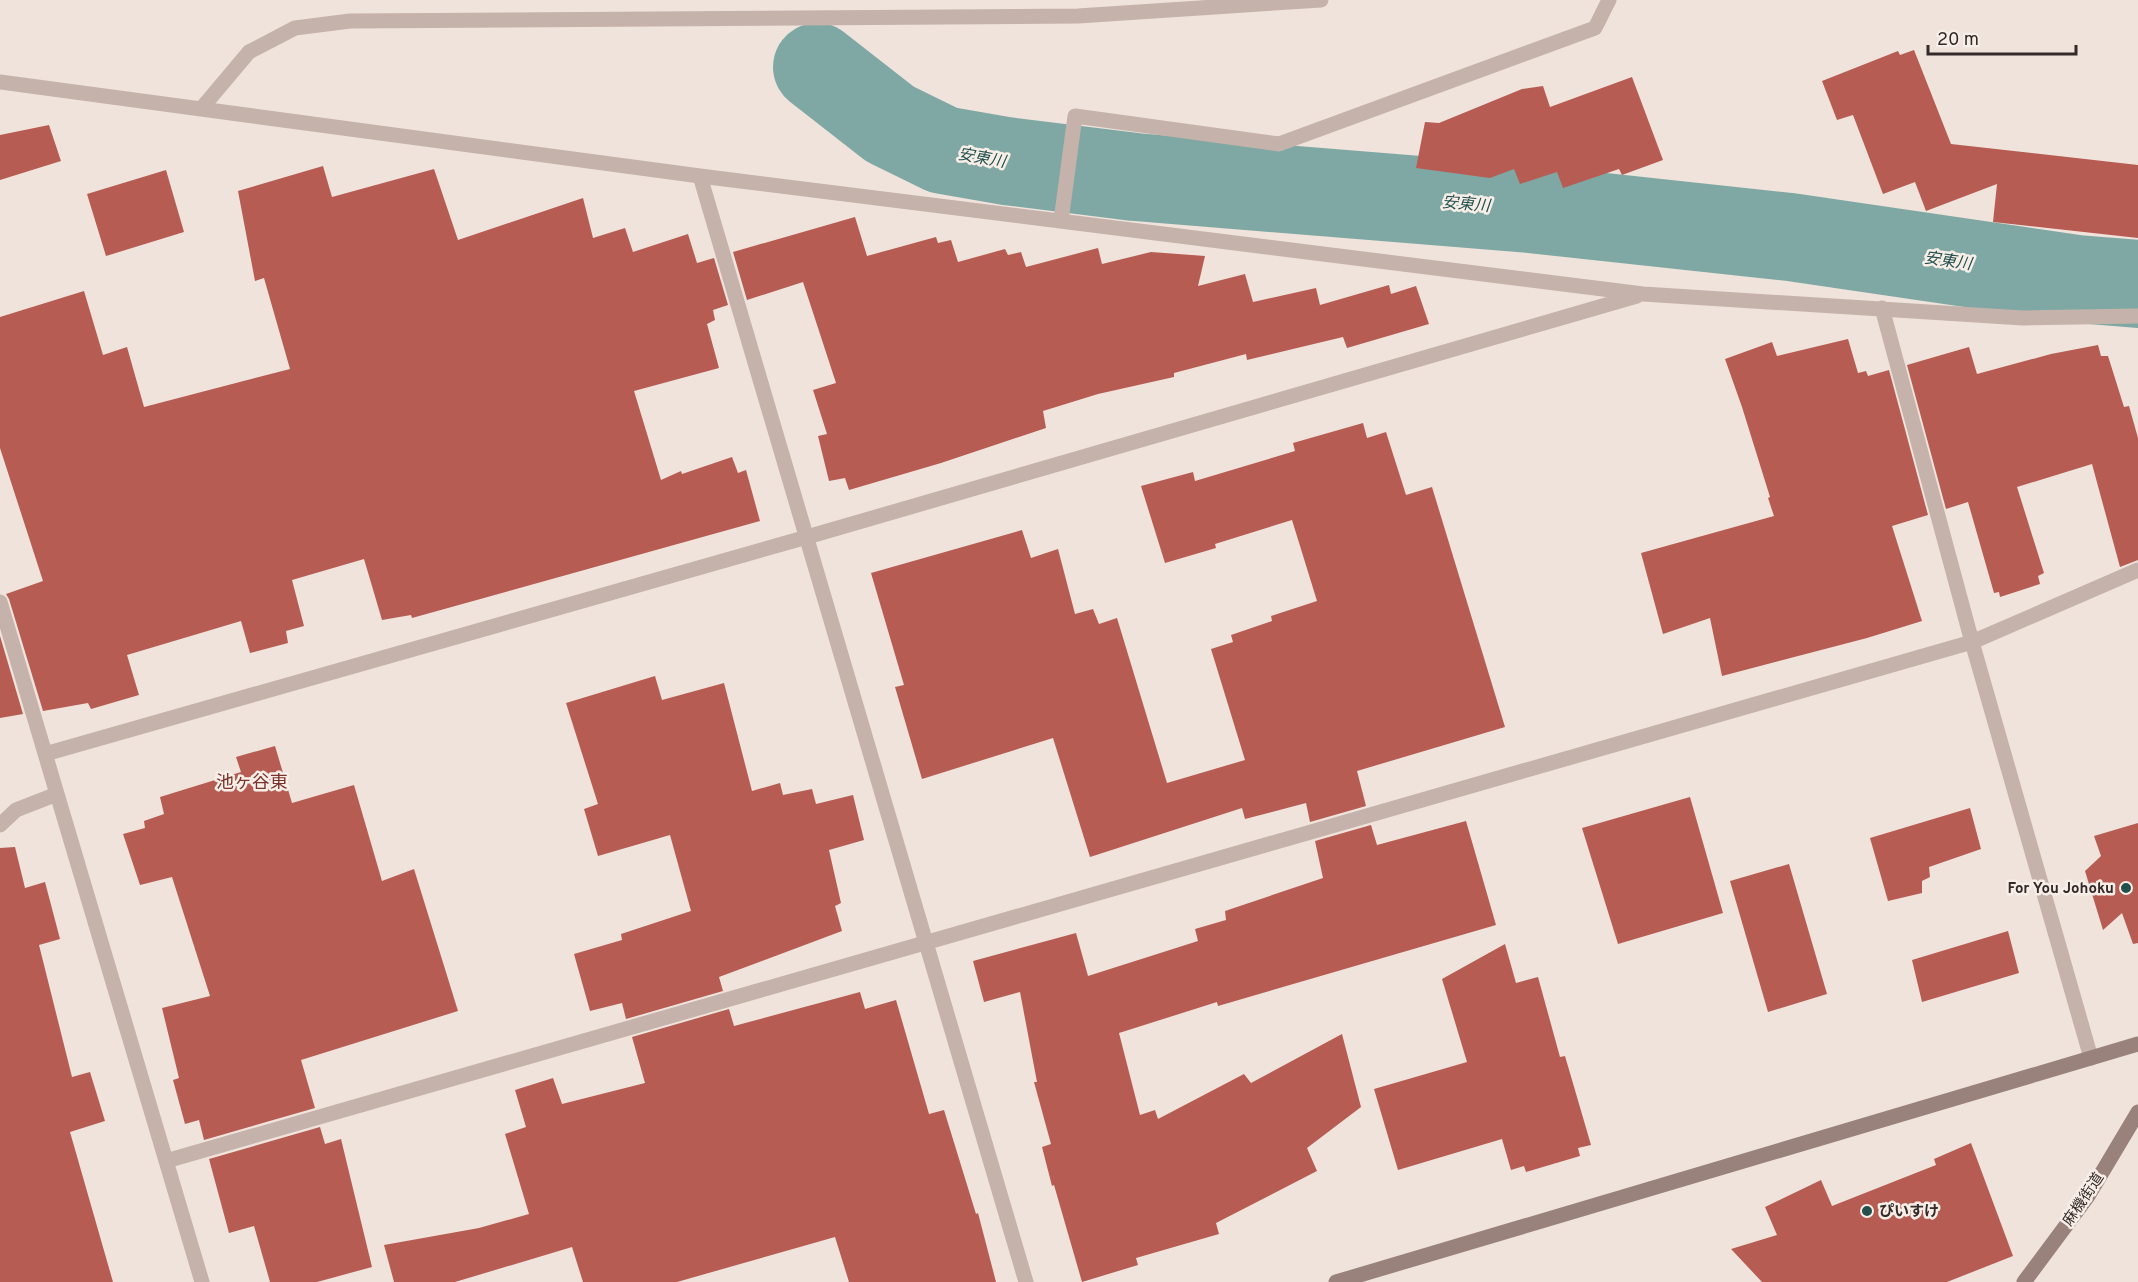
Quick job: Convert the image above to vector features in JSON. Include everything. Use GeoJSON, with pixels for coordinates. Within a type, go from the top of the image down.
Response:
{"type":"FeatureCollection","features":[{"type":"Feature","properties":{"kind":"street"},"geometry":{"type":"LineString","coordinates":[[201,109],[249,52],[295,28],[350,21],[1078,16],[1321,0]]}},
{"type":"Feature","properties":{"kind":"street"},"geometry":{"type":"LineString","coordinates":[[1061,221],[1076,116],[1279,144],[1595,28],[1610,0]]}},
{"type":"Feature","properties":{"kind":"street"},"geometry":{"type":"LineString","coordinates":[[0,82],[700,176],[1643,294],[2023,318],[2138,316]]}},
{"type":"Feature","properties":{"kind":"street"},"geometry":{"type":"LineString","coordinates":[[700,176],[1026,1282]]}},
{"type":"Feature","properties":{"kind":"street"},"geometry":{"type":"LineString","coordinates":[[45,754],[807,537],[1643,294]]}},
{"type":"Feature","properties":{"kind":"street"},"geometry":{"type":"LineString","coordinates":[[1882,308],[1972,642],[2091,1058]]}},
{"type":"Feature","properties":{"kind":"street"},"geometry":{"type":"LineString","coordinates":[[166,1161],[1972,642],[2138,570]]}},
{"type":"Feature","properties":{"kind":"street"},"geometry":{"type":"LineString","coordinates":[[0,602],[202,1282]]}},
{"type":"Feature","properties":{"kind":"street"},"geometry":{"type":"LineString","coordinates":[[0,825],[16,810],[57,794]]}},
{"type":"Feature","properties":{"kind":"street"},"geometry":{"type":"LineString","coordinates":[[1336,1282],[2138,1044]]}},
{"type":"Feature","properties":{"kind":"street","name":"麻機街道"},"geometry":{"type":"LineString","coordinates":[[2024,1282],[2088,1196],[2138,1112]]}},
{"type":"Feature","properties":{"kind":"building"},"geometry":{"type":"Polygon","coordinates":[[[1914,50],[1951,144],[2138,165],[2138,238],[1993,222],[1997,184],[1926,211],[1915,182],[1883,194],[1853,115],[1837,120],[1822,81],[1898,51],[1900,55],[1914,50]]]}},
{"type":"Feature","properties":{"kind":"building"},"geometry":{"type":"Polygon","coordinates":[[[1632,77],[1663,160],[1622,175],[1619,169],[1563,188],[1557,172],[1520,184],[1514,169],[1490,178],[1416,168],[1425,122],[1439,123],[1522,89],[1543,86],[1550,107],[1632,77]]]}},
{"type":"Feature","properties":{"kind":"building"},"geometry":{"type":"Polygon","coordinates":[[[49,125],[61,161],[0,180],[0,135],[49,125]]]}},
{"type":"Feature","properties":{"kind":"building"},"geometry":{"type":"Polygon","coordinates":[[[323,166],[332,197],[434,169],[458,240],[583,198],[593,238],[625,228],[633,252],[688,234],[697,263],[714,258],[728,305],[713,310],[715,320],[707,324],[719,368],[634,391],[661,480],[681,471],[682,474],[732,457],[738,473],[746,470],[760,521],[412,618],[411,615],[382,620],[364,559],[292,580],[304,626],[286,631],[288,643],[250,653],[241,621],[127,655],[139,695],[91,709],[88,703],[43,711],[6,594],[43,581],[0,448],[0,317],[84,291],[103,355],[127,347],[144,407],[290,369],[264,278],[255,281],[238,191],[323,166]]]}},
{"type":"Feature","properties":{"kind":"building"},"geometry":{"type":"Polygon","coordinates":[[[166,170],[184,232],[106,256],[87,194],[166,170]]]}},
{"type":"Feature","properties":{"kind":"building"},"geometry":{"type":"Polygon","coordinates":[[[855,217],[867,256],[936,237],[938,243],[951,240],[958,262],[1005,249],[1008,255],[1021,252],[1026,267],[1098,248],[1102,264],[1151,252],[1205,256],[1198,286],[1245,274],[1253,302],[1316,288],[1320,305],[1389,285],[1391,294],[1416,286],[1429,324],[1347,348],[1343,337],[1247,360],[1246,354],[1174,373],[1174,377],[1098,394],[1043,411],[1046,428],[941,463],[849,490],[845,478],[829,481],[818,436],[827,434],[813,390],[836,383],[803,282],[747,300],[733,252],[855,217]]]}},
{"type":"Feature","properties":{"kind":"building"},"geometry":{"type":"Polygon","coordinates":[[[1848,339],[1858,373],[1866,371],[1868,376],[1889,370],[1928,515],[1892,526],[1922,621],[1867,638],[1722,676],[1710,618],[1663,634],[1641,553],[1774,516],[1742,407],[1725,359],[1772,342],[1777,356],[1848,339]]]}},
{"type":"Feature","properties":{"kind":"building"},"geometry":{"type":"Polygon","coordinates":[[[2098,345],[2101,356],[2108,356],[2124,407],[2129,406],[2138,438],[2138,560],[2120,567],[2092,464],[2017,487],[2044,573],[2038,576],[2040,584],[2000,597],[1999,592],[1994,593],[1968,502],[1946,509],[1907,365],[1969,347],[1977,374],[2051,354],[2098,345]]]}},
{"type":"Feature","properties":{"kind":"building"},"geometry":{"type":"Polygon","coordinates":[[[1363,423],[1367,438],[1386,432],[1406,495],[1432,487],[1505,727],[1357,771],[1366,806],[1310,822],[1306,803],[1245,819],[1242,808],[1090,857],[1053,738],[922,779],[895,687],[904,685],[871,573],[1022,530],[1031,558],[1058,549],[1075,614],[1093,609],[1099,624],[1117,618],[1167,783],[1245,760],[1211,649],[1233,642],[1231,635],[1272,621],[1271,616],[1317,601],[1292,520],[1215,544],[1216,548],[1165,563],[1141,486],[1193,472],[1195,481],[1295,451],[1293,443],[1363,423]]]}},
{"type":"Feature","properties":{"kind":"building"},"geometry":{"type":"Polygon","coordinates":[[[0,636],[23,714],[0,718],[0,636]]]}},
{"type":"Feature","properties":{"kind":"building"},"geometry":{"type":"Polygon","coordinates":[[[655,676],[662,700],[724,683],[752,791],[780,783],[783,795],[812,789],[816,804],[853,795],[864,840],[829,850],[841,903],[835,906],[842,931],[719,977],[723,991],[626,1019],[622,1003],[590,1011],[574,954],[622,940],[621,934],[691,911],[670,835],[598,856],[584,809],[598,804],[566,703],[655,676]]]}},
{"type":"Feature","properties":{"kind":"building"},"geometry":{"type":"Polygon","coordinates":[[[275,746],[292,803],[354,785],[382,881],[414,869],[458,1011],[301,1060],[315,1108],[204,1140],[199,1120],[185,1124],[173,1080],[179,1078],[162,1008],[210,996],[172,877],[140,885],[123,834],[145,828],[144,821],[164,814],[160,797],[241,772],[236,757],[275,746]]]}},
{"type":"Feature","properties":{"kind":"building"},"geometry":{"type":"Polygon","coordinates":[[[1690,797],[1723,913],[1618,944],[1582,828],[1690,797]]]}},
{"type":"Feature","properties":{"kind":"building"},"geometry":{"type":"Polygon","coordinates":[[[1970,808],[1981,849],[1929,867],[1930,877],[1922,881],[1922,893],[1888,901],[1870,838],[1970,808]]]}},
{"type":"Feature","properties":{"kind":"building"},"geometry":{"type":"Polygon","coordinates":[[[1466,821],[1496,925],[1218,1006],[1217,1002],[1119,1033],[1140,1115],[1155,1110],[1158,1119],[1244,1074],[1251,1083],[1342,1034],[1361,1107],[1307,1148],[1317,1171],[1216,1223],[1219,1234],[1136,1258],[1138,1265],[1082,1282],[1042,1147],[1051,1144],[1034,1082],[1037,1082],[1020,992],[984,1002],[973,961],[1076,933],[1088,976],[1198,941],[1195,929],[1226,920],[1225,911],[1323,878],[1315,841],[1371,825],[1377,845],[1466,821]]]}},
{"type":"Feature","properties":{"kind":"building"},"geometry":{"type":"Polygon","coordinates":[[[2138,823],[2138,943],[2133,944],[2122,913],[2103,930],[2085,871],[2101,856],[2094,836],[2138,823]]]}},
{"type":"Feature","properties":{"kind":"building"},"geometry":{"type":"Polygon","coordinates":[[[15,847],[25,888],[45,882],[60,939],[39,945],[72,1077],[90,1072],[105,1121],[70,1132],[113,1282],[0,1282],[0,848],[15,847]]]}},
{"type":"Feature","properties":{"kind":"building"},"geometry":{"type":"Polygon","coordinates":[[[1789,864],[1827,994],[1768,1012],[1730,881],[1789,864]]]}},
{"type":"Feature","properties":{"kind":"building"},"geometry":{"type":"Polygon","coordinates":[[[2008,931],[2019,973],[1922,1002],[1912,960],[2008,931]]]}},
{"type":"Feature","properties":{"kind":"building"},"geometry":{"type":"Polygon","coordinates":[[[1505,944],[1516,983],[1538,977],[1560,1057],[1565,1056],[1591,1145],[1578,1148],[1580,1156],[1526,1172],[1524,1166],[1511,1170],[1502,1139],[1398,1170],[1374,1089],[1467,1062],[1442,979],[1505,944]]]}},
{"type":"Feature","properties":{"kind":"building"},"geometry":{"type":"Polygon","coordinates":[[[860,992],[865,1009],[896,1000],[929,1114],[944,1110],[976,1214],[978,1213],[996,1282],[849,1282],[835,1237],[677,1282],[583,1282],[572,1247],[455,1282],[394,1282],[384,1245],[479,1228],[529,1214],[505,1134],[526,1127],[515,1090],[553,1078],[562,1104],[645,1083],[632,1037],[729,1009],[734,1026],[860,992]]]}},
{"type":"Feature","properties":{"kind":"building"},"geometry":{"type":"Polygon","coordinates":[[[320,1127],[325,1144],[341,1139],[372,1267],[317,1282],[270,1282],[254,1226],[229,1233],[209,1159],[320,1127]]]}},
{"type":"Feature","properties":{"kind":"building"},"geometry":{"type":"Polygon","coordinates":[[[1971,1143],[2013,1256],[1947,1282],[1762,1282],[1731,1249],[1777,1235],[1765,1207],[1821,1180],[1832,1206],[1936,1165],[1934,1159],[1971,1143]]]}},
{"type":"Feature","properties":{"kind":"waterway","name":"安東川"},"geometry":{"type":"LineString","coordinates":[[817,67],[890,124],[943,150],[1006,161],[1135,177],[1530,209],[1790,237],[2077,279],[2138,284]]}},
{"type":"Feature","properties":{"kind":"place","name":"For You Johoku"},"geometry":{"type":"Point","coordinates":[2126,888]}},
{"type":"Feature","properties":{"kind":"place","name":"ぴいすけ"},"geometry":{"type":"Point","coordinates":[1867,1211]}},
{"type":"Feature","properties":{"kind":"district","name":"池ヶ谷東"},"geometry":{"type":"Point","coordinates":[252,782]}}]}
